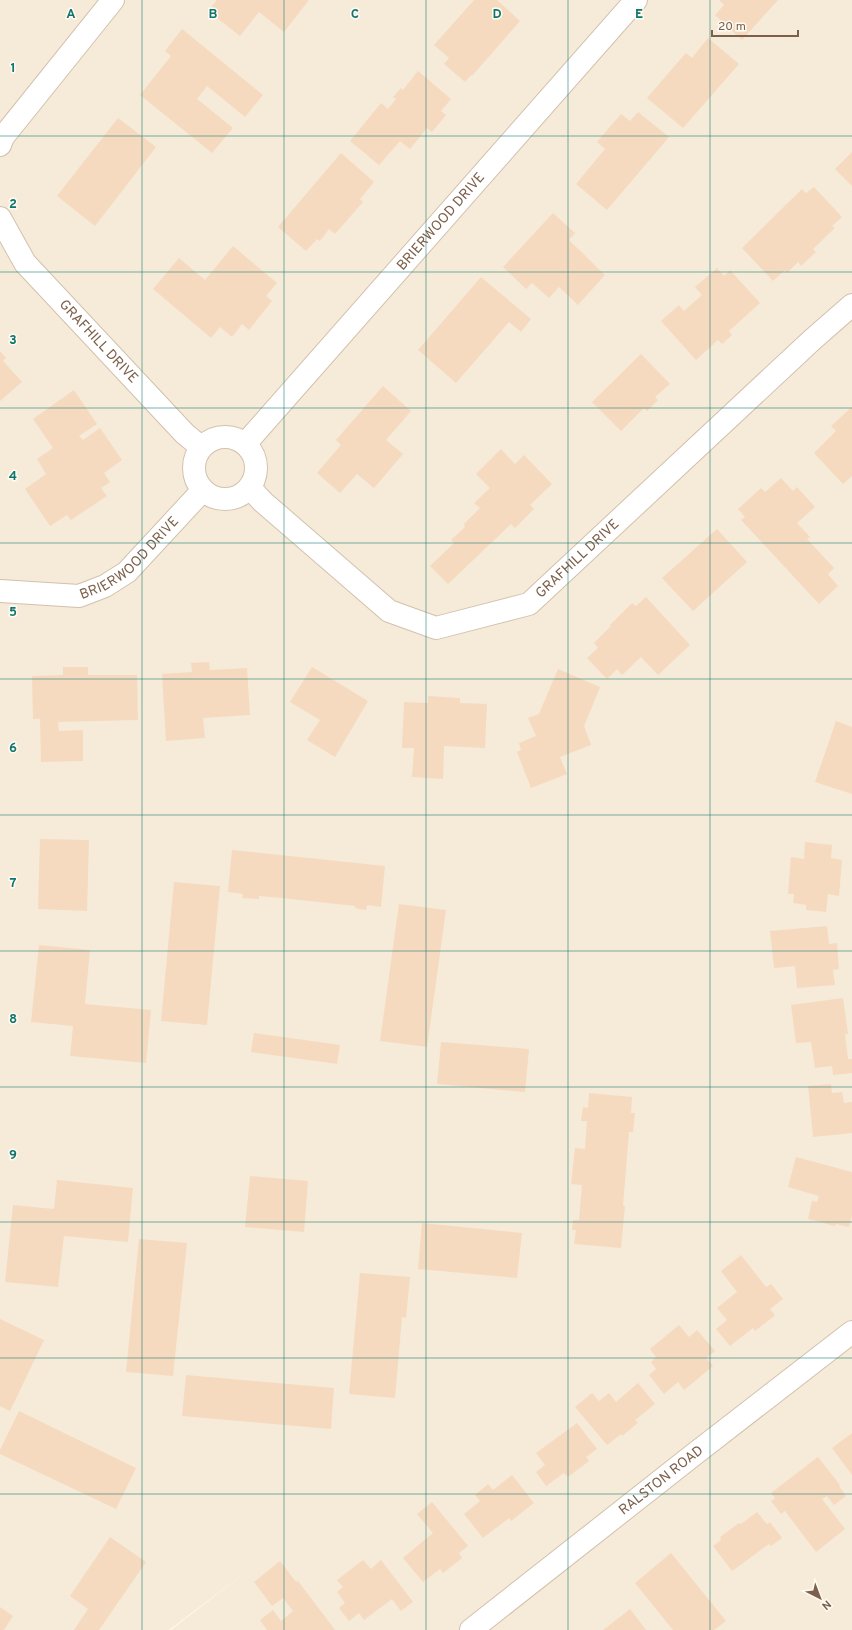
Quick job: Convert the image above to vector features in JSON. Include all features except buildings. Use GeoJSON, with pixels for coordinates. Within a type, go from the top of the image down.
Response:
{"type":"FeatureCollection","features":[{"type":"Feature","properties":{"kind":"street"},"geometry":{"type":"LineString","coordinates":[[0,145],[3,137],[113,0]]}},
{"type":"Feature","properties":{"kind":"street","name":"BRIERWOOD DRIVE"},"geometry":{"type":"LineString","coordinates":[[246,443],[636,0]]}},
{"type":"Feature","properties":{"kind":"street","name":"GRAFHILL DRIVE"},"geometry":{"type":"LineString","coordinates":[[3,223],[25,263],[186,434],[201,447]]}},
{"type":"Feature","properties":{"kind":"street","name":"GRAFHILL DRIVE"},"geometry":{"type":"LineString","coordinates":[[250,488],[263,502],[390,611],[436,628],[530,604],[812,340],[852,305]]}},
{"type":"Feature","properties":{"kind":"street"},"geometry":{"type":"LineString","coordinates":[[227,436],[237,438],[246,443],[256,460],[257,470],[250,488],[242,494],[232,498],[222,499],[211,496],[202,490],[194,473],[196,455],[201,447],[218,437],[227,436]]}},
{"type":"Feature","properties":{"kind":"street","name":"BRIERWOOD DRIVE"},"geometry":{"type":"LineString","coordinates":[[0,591],[79,596],[105,586],[127,572],[202,490]]}},
{"type":"Feature","properties":{"kind":"street","name":"RALSTON ROAD"},"geometry":{"type":"LineString","coordinates":[[471,1630],[852,1332]]}},
{"type":"Feature","properties":{"kind":"shaded area"},"geometry":{"type":"Polygon","coordinates":[[[0,0],[852,0],[852,1630],[171,1630],[250,1569],[169,1630],[0,1630],[0,0]]]}}]}
